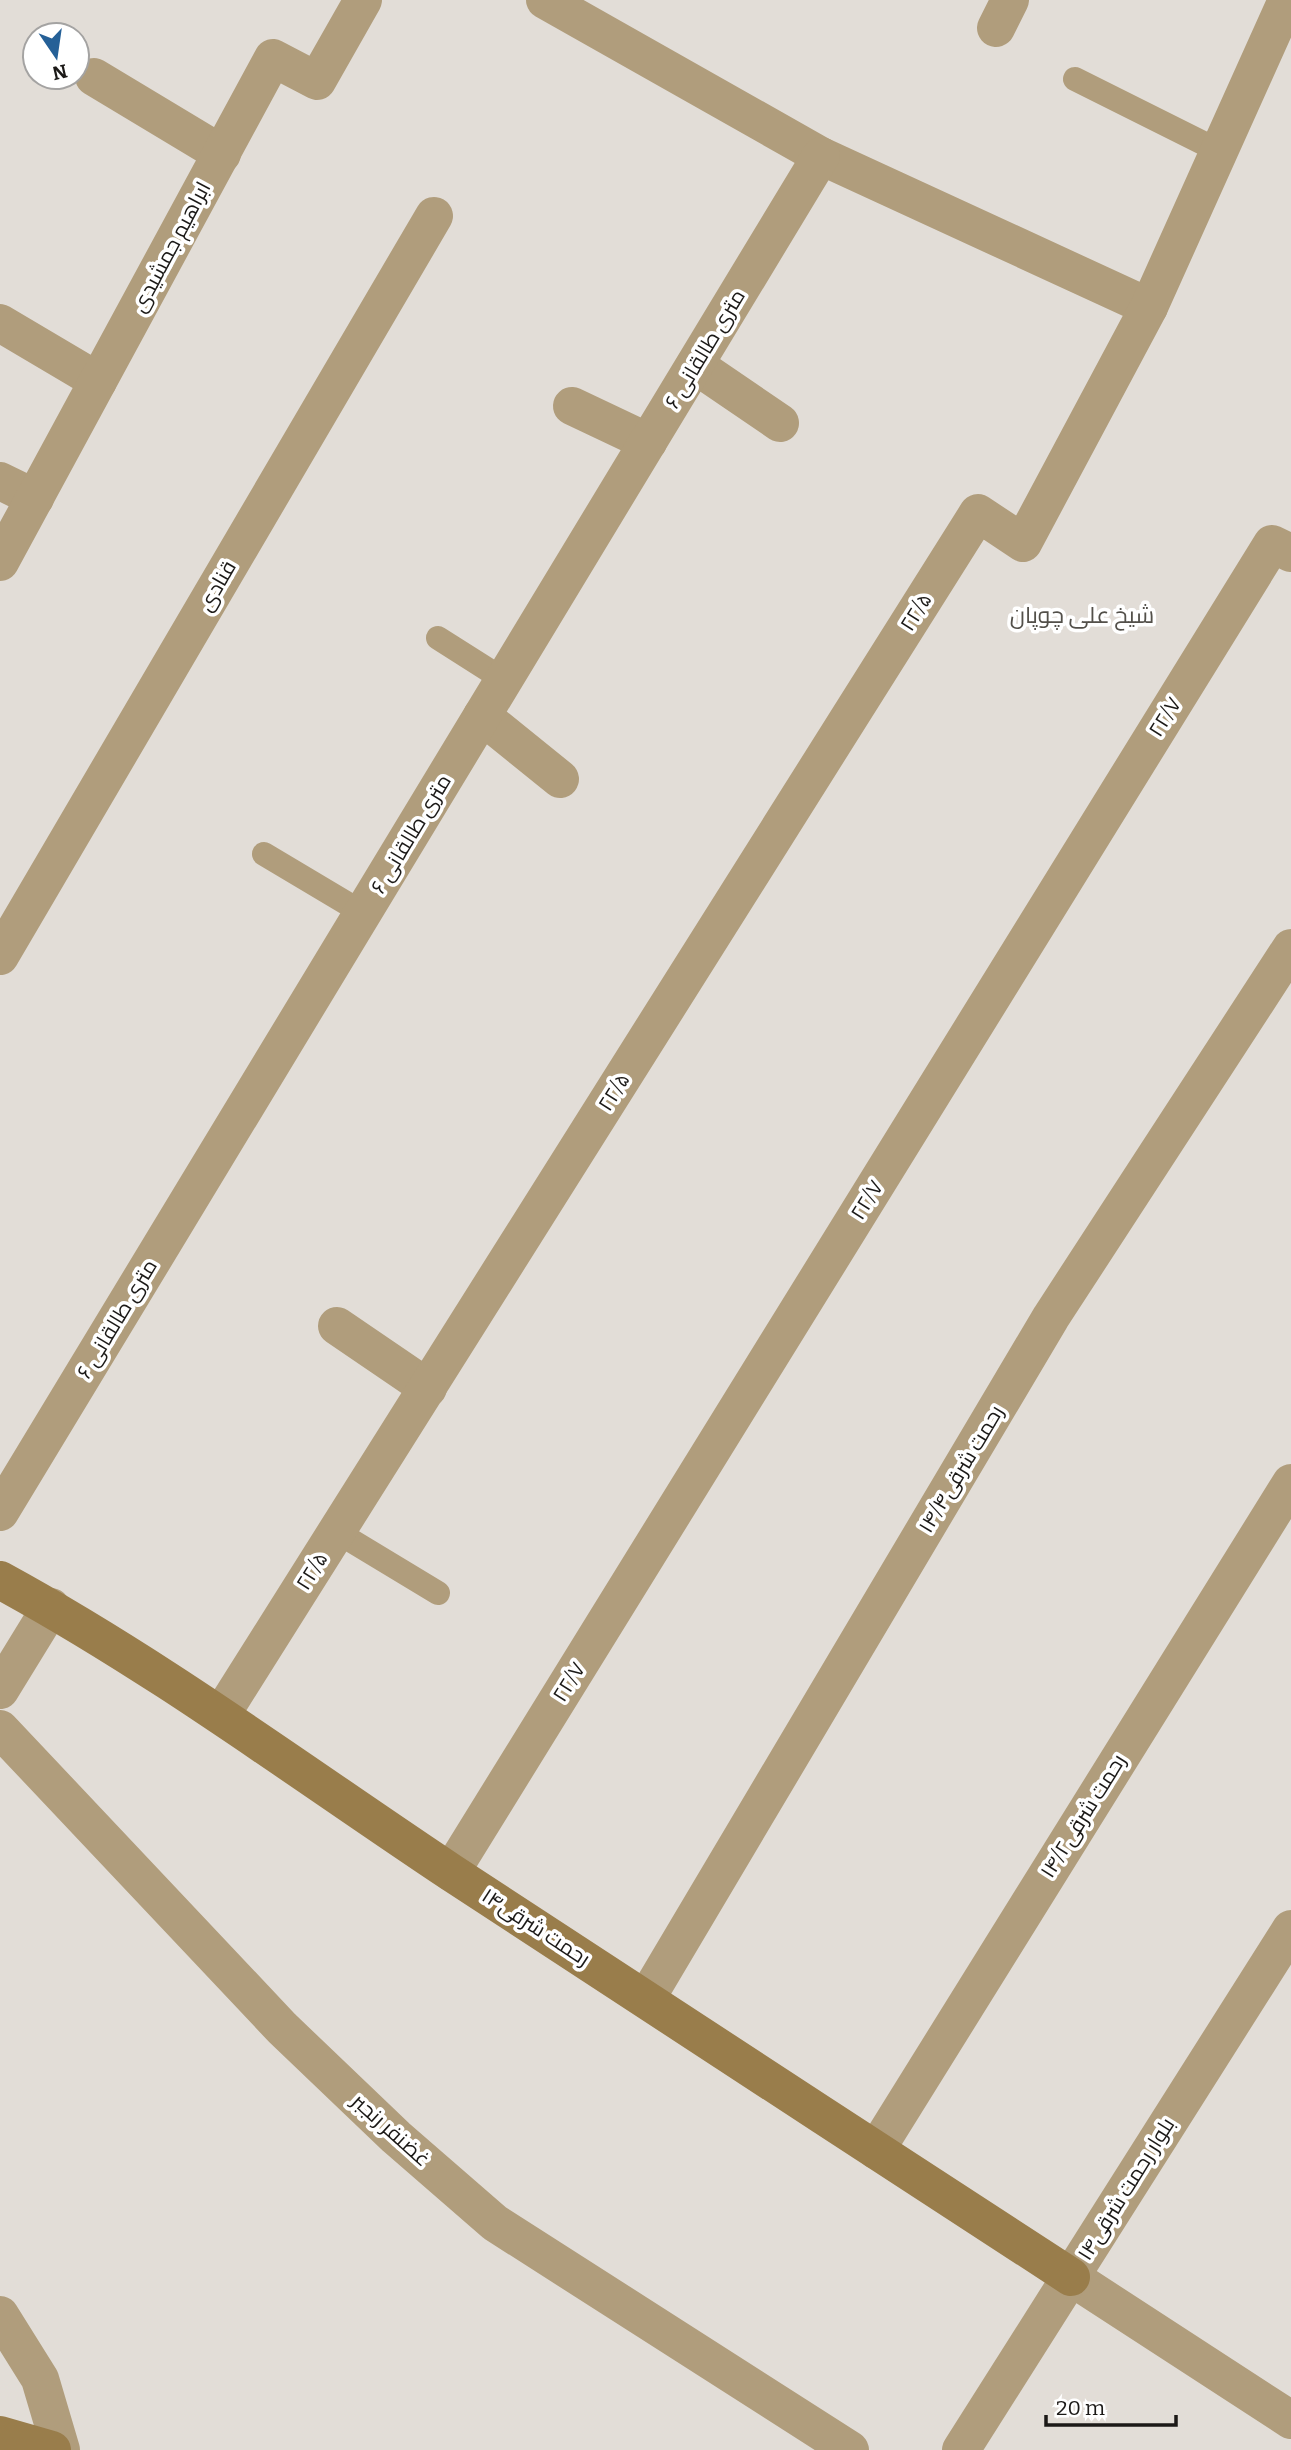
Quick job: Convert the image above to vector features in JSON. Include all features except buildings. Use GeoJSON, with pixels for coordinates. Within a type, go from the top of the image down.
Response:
{"type":"FeatureCollection","features":[{"type":"Feature","properties":{"kind":"street","name":"ابراهیم جمشیدی"},"geometry":{"type":"LineString","coordinates":[[0,562],[273,58],[317,81],[363,0]]}},
{"type":"Feature","properties":{"kind":"street"},"geometry":{"type":"LineString","coordinates":[[545,0],[821,156],[1149,307],[1287,0]]}},
{"type":"Feature","properties":{"kind":"street"},"geometry":{"type":"LineString","coordinates":[[94,77],[222,154]]}},
{"type":"Feature","properties":{"kind":"street","name":"۶ متری طالقانی"},"geometry":{"type":"LineString","coordinates":[[0,1512],[821,156]]}},
{"type":"Feature","properties":{"kind":"street","name":"قنادی"},"geometry":{"type":"LineString","coordinates":[[0,956],[434,216]]}},
{"type":"Feature","properties":{"kind":"street","name":"۲۲/۵"},"geometry":{"type":"LineString","coordinates":[[221,1715],[978,513],[1023,543],[1149,307]]}},
{"type":"Feature","properties":{"kind":"street"},"geometry":{"type":"LineString","coordinates":[[0,323],[98,382]]}},
{"type":"Feature","properties":{"kind":"street"},"geometry":{"type":"LineString","coordinates":[[695,365],[780,423]]}},
{"type":"Feature","properties":{"kind":"street"},"geometry":{"type":"LineString","coordinates":[[572,406],[648,442]]}},
{"type":"Feature","properties":{"kind":"street"},"geometry":{"type":"LineString","coordinates":[[0,481],[35,498]]}},
{"type":"Feature","properties":{"kind":"street","name":"۲۲/۷"},"geometry":{"type":"LineString","coordinates":[[451,1872],[1272,544],[1291,553]]}},
{"type":"Feature","properties":{"kind":"street"},"geometry":{"type":"LineString","coordinates":[[482,716],[560,779]]}},
{"type":"Feature","properties":{"kind":"street","name":"۱۴/۴رحمت شرقی"},"geometry":{"type":"LineString","coordinates":[[646,1999],[1051,1317],[1291,948]]}},
{"type":"Feature","properties":{"kind":"street"},"geometry":{"type":"LineString","coordinates":[[337,1326],[428,1388]]}},
{"type":"Feature","properties":{"kind":"street","name":"۱۴/۲رحمت شرقی"},"geometry":{"type":"LineString","coordinates":[[876,2150],[1291,1483]]}},
{"type":"Feature","properties":{"kind":"street","name":"۱۴رحمت شرقی"},"geometry":{"type":"LineString","coordinates":[[0,1580],[51,1608],[221,1715],[451,1872],[1070,2277]]}},
{"type":"Feature","properties":{"kind":"street"},"geometry":{"type":"LineString","coordinates":[[0,1690],[51,1608]]}},
{"type":"Feature","properties":{"kind":"street","name":"غضنفر رنجبر"},"geometry":{"type":"LineString","coordinates":[[0,1729],[282,2028],[396,2137],[495,2223],[850,2450]]}},
{"type":"Feature","properties":{"kind":"street","name":"بلوار رحمت شرقی۱۴"},"geometry":{"type":"LineString","coordinates":[[961,2450],[1291,1929]]}},
{"type":"Feature","properties":{"kind":"street"},"geometry":{"type":"LineString","coordinates":[[1070,2277],[1291,2420]]}},
{"type":"Feature","properties":{"kind":"street"},"geometry":{"type":"LineString","coordinates":[[0,2315],[40,2379],[61,2450]]}},
{"type":"Feature","properties":{"kind":"street"},"geometry":{"type":"LineString","coordinates":[[0,2435],[52,2450]]}},
{"type":"Feature","properties":{"kind":"lane"},"geometry":{"type":"LineString","coordinates":[[1075,79],[1219,151]]}},
{"type":"Feature","properties":{"kind":"lane"},"geometry":{"type":"LineString","coordinates":[[438,638],[504,680]]}},
{"type":"Feature","properties":{"kind":"lane"},"geometry":{"type":"LineString","coordinates":[[264,854],[363,913]]}},
{"type":"Feature","properties":{"kind":"lane"},"geometry":{"type":"LineString","coordinates":[[337,1532],[438,1593]]}},
{"type":"Feature","properties":{"kind":"district","name":"شیخ علی چوپان"},"geometry":{"type":"Point","coordinates":[1082,615]}}]}
